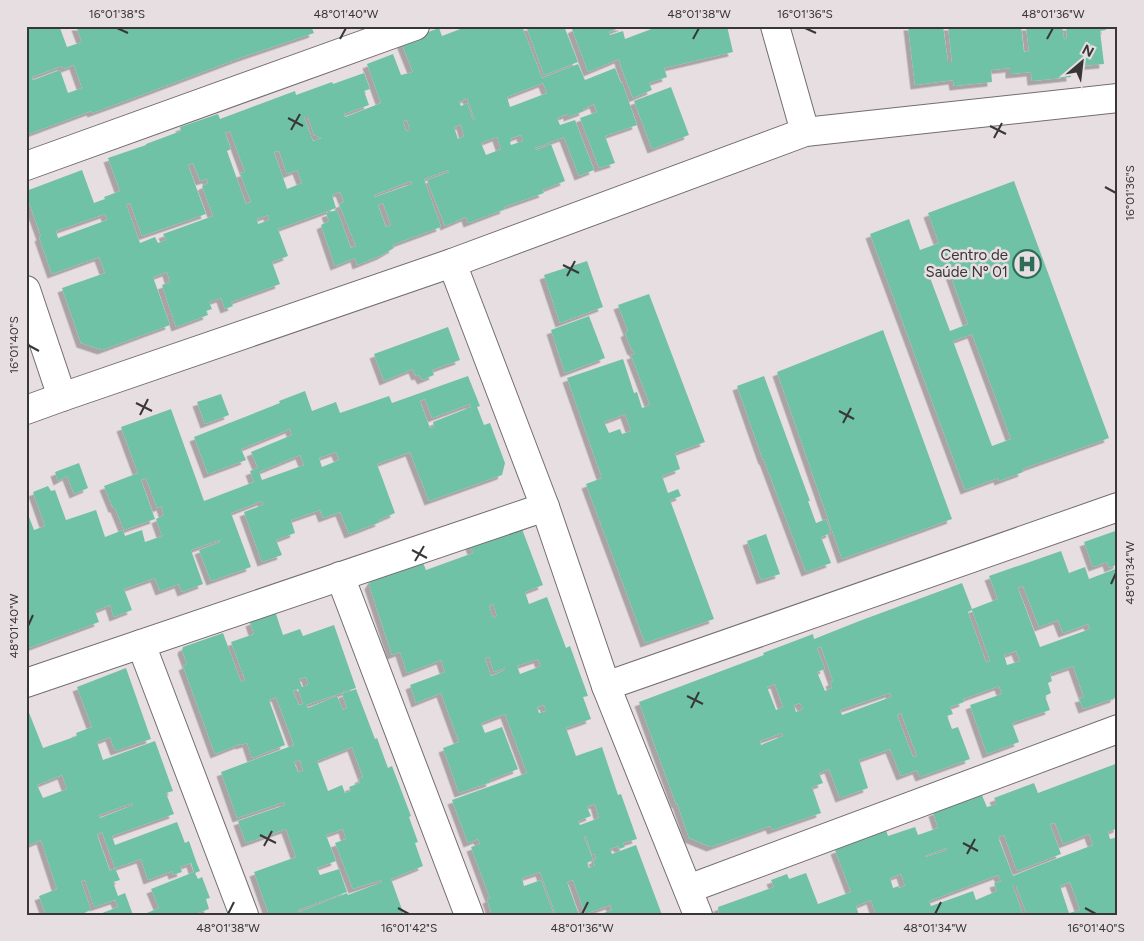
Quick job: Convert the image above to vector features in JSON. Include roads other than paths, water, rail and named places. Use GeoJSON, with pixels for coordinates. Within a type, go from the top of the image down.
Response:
{"type":"FeatureCollection","features":[{"type":"Feature","properties":{"kind":"street"},"geometry":{"type":"LineString","coordinates":[[26,166],[415,26]]}},
{"type":"Feature","properties":{"kind":"street"},"geometry":{"type":"LineString","coordinates":[[775,26],[805,132]]}},
{"type":"Feature","properties":{"kind":"street"},"geometry":{"type":"LineString","coordinates":[[26,410],[452,263],[805,132],[1118,98]]}},
{"type":"Feature","properties":{"kind":"street"},"geometry":{"type":"LineString","coordinates":[[452,263],[545,507],[606,686],[698,915]]}},
{"type":"Feature","properties":{"kind":"street"},"geometry":{"type":"LineString","coordinates":[[26,290],[62,397]]}},
{"type":"Feature","properties":{"kind":"street"},"geometry":{"type":"LineString","coordinates":[[26,683],[545,507]]}},
{"type":"Feature","properties":{"kind":"street"},"geometry":{"type":"LineString","coordinates":[[606,686],[1118,507]]}},
{"type":"Feature","properties":{"kind":"street"},"geometry":{"type":"LineString","coordinates":[[340,576],[469,915]]}},
{"type":"Feature","properties":{"kind":"street"},"geometry":{"type":"LineString","coordinates":[[141,644],[244,915]]}},
{"type":"Feature","properties":{"kind":"street"},"geometry":{"type":"LineString","coordinates":[[688,889],[1118,729]]}},
{"type":"Feature","properties":{"kind":"place","name":"Centro de Saúde Nº 01"},"geometry":{"type":"Point","coordinates":[1027,264]}}]}
